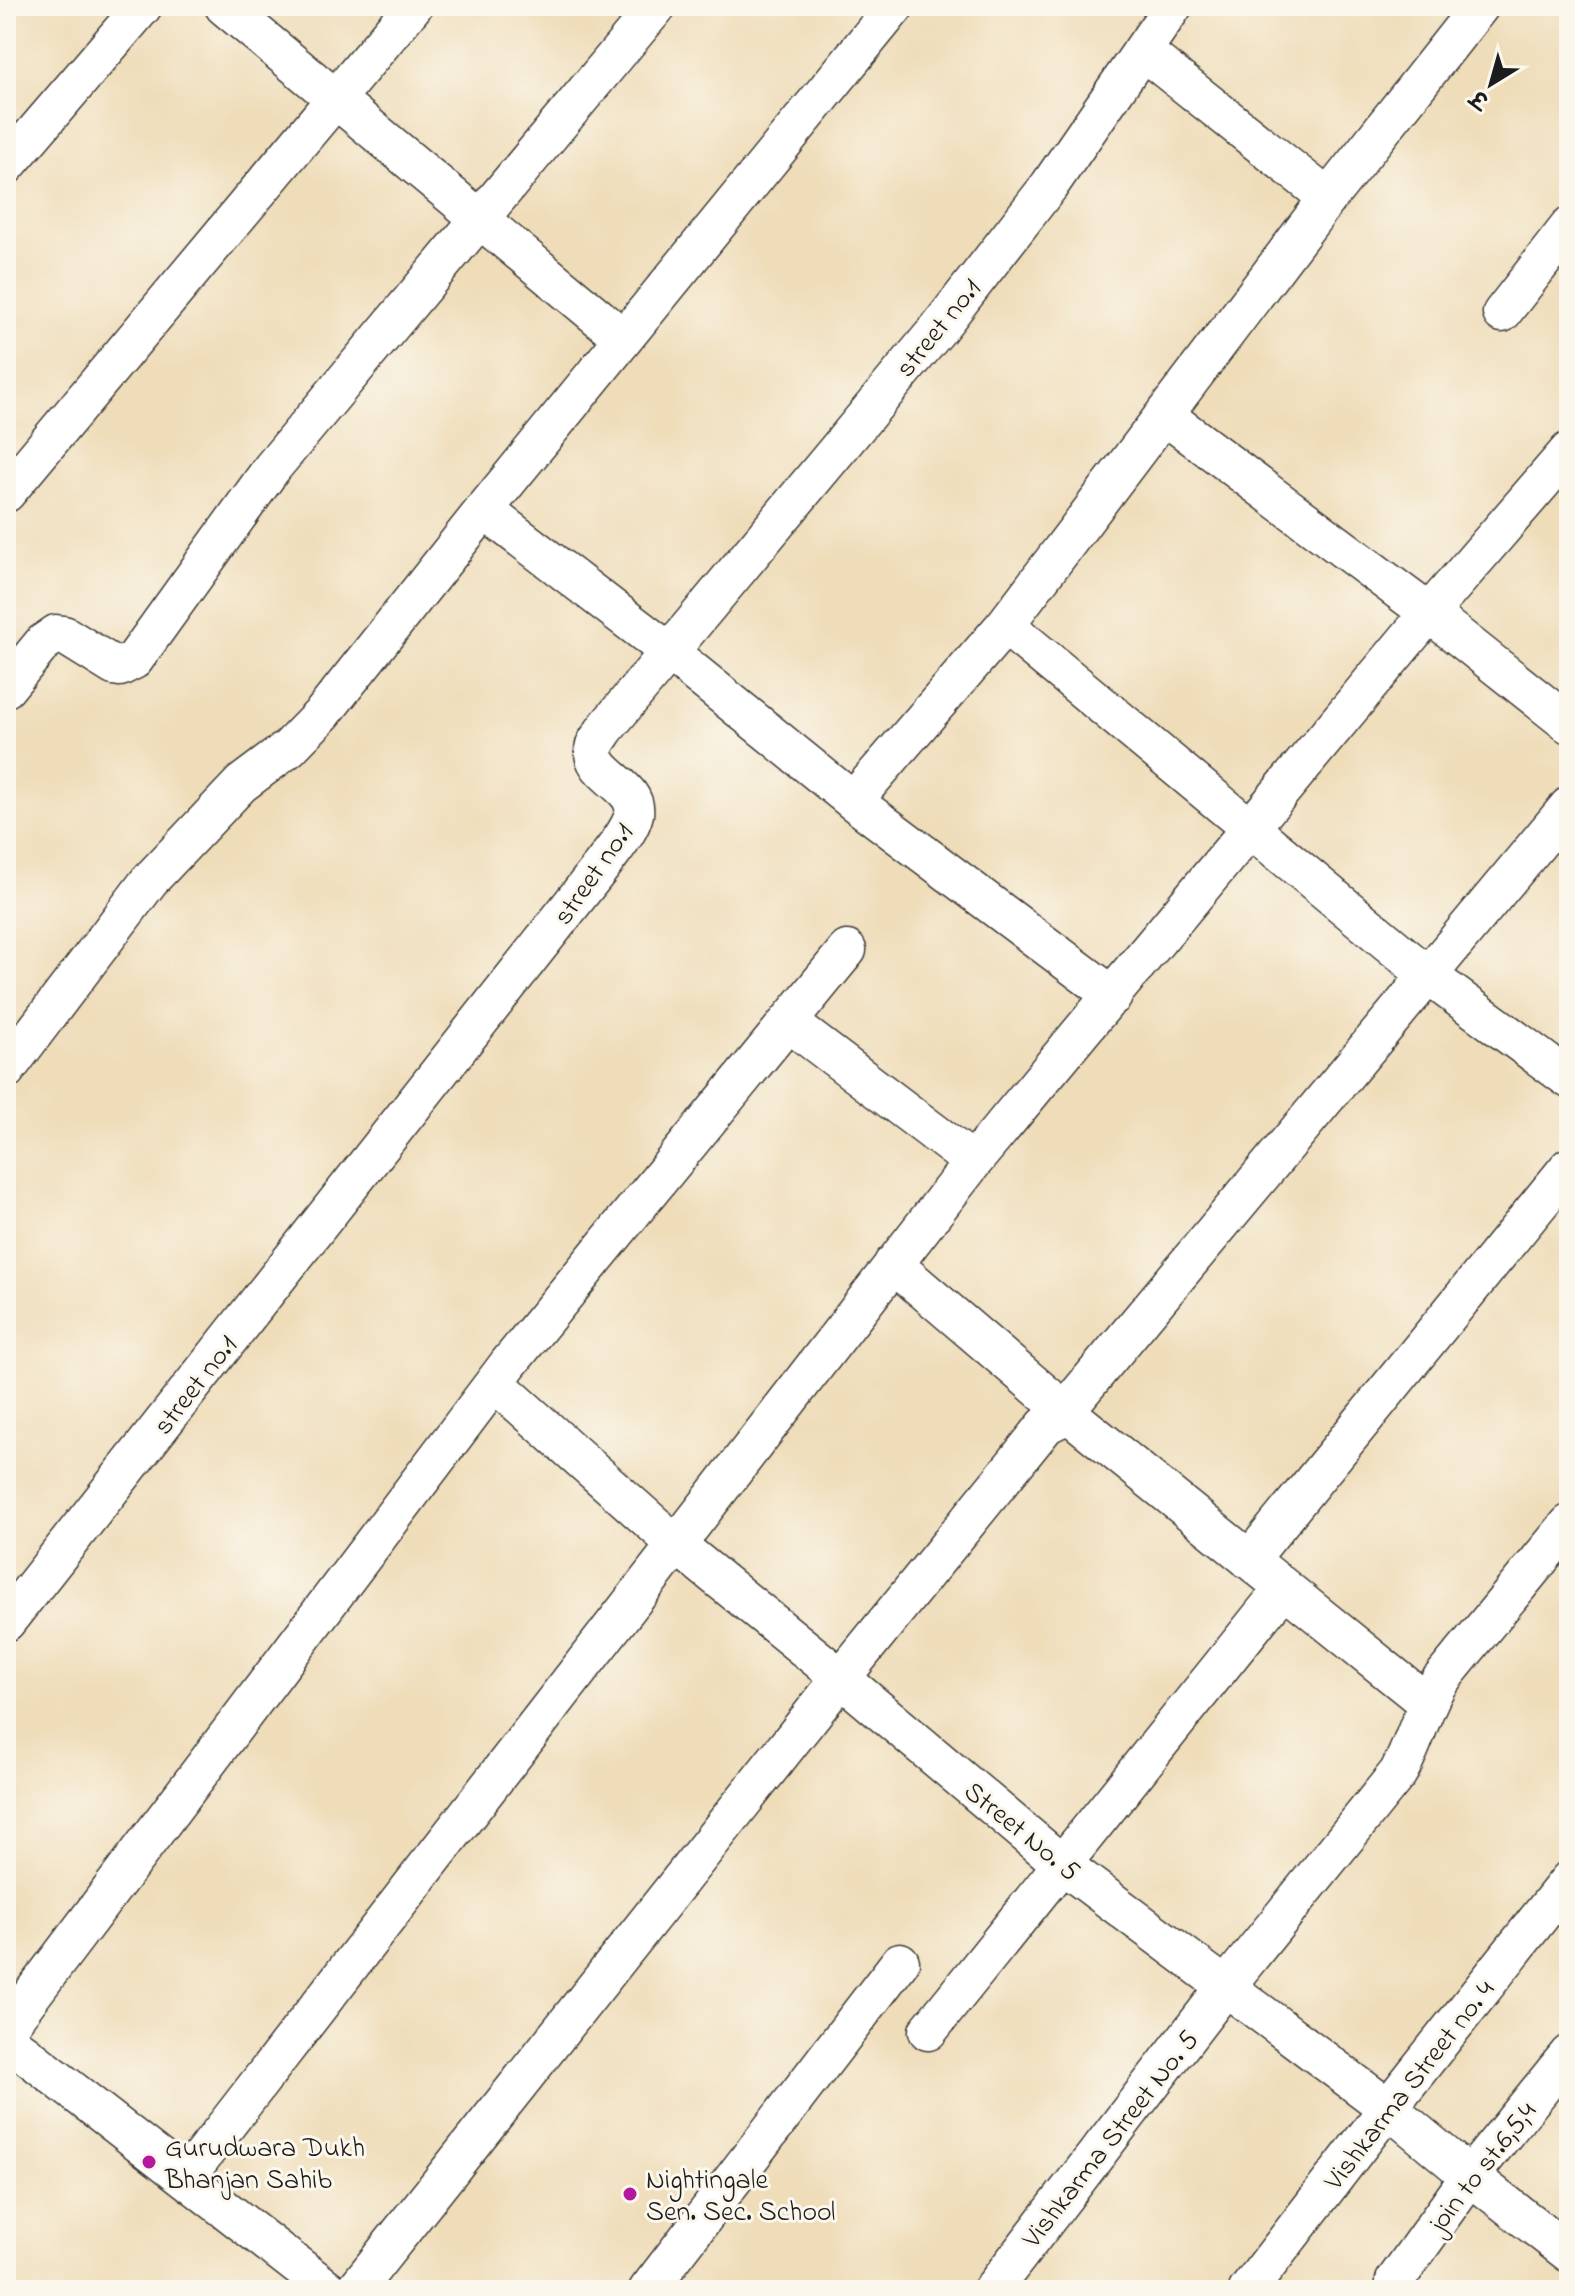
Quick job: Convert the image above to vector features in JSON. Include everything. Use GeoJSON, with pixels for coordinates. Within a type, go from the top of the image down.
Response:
{"type":"FeatureCollection","features":[{"type":"Feature","properties":{"kind":"street"},"geometry":{"type":"LineString","coordinates":[[6,166],[143,6]]}},
{"type":"Feature","properties":{"kind":"street"},"geometry":{"type":"LineString","coordinates":[[224,6],[623,338]]}},
{"type":"Feature","properties":{"kind":"street"},"geometry":{"type":"LineString","coordinates":[[6,493],[413,6]]}},
{"type":"Feature","properties":{"kind":"street"},"geometry":{"type":"LineString","coordinates":[[6,688],[43,643],[56,634],[64,635],[114,666],[120,667],[134,660],[272,468],[657,6]]}},
{"type":"Feature","properties":{"kind":"street"},"geometry":{"type":"LineString","coordinates":[[6,1070],[149,881],[241,784],[308,731],[623,338],[895,6]]}},
{"type":"Feature","properties":{"kind":"street","name":"street no.1"},"geometry":{"type":"LineString","coordinates":[[6,1622],[604,863],[634,814],[627,792],[599,766],[594,757],[595,745],[668,651],[938,329],[1049,186],[1173,6]]}},
{"type":"Feature","properties":{"kind":"street"},"geometry":{"type":"LineString","coordinates":[[853,801],[1005,625],[1328,198],[1480,6]]}},
{"type":"Feature","properties":{"kind":"street"},"geometry":{"type":"LineString","coordinates":[[1144,52],[1328,198]]}},
{"type":"Feature","properties":{"kind":"street"},"geometry":{"type":"LineString","coordinates":[[1502,313],[1569,227]]}},
{"type":"Feature","properties":{"kind":"street"},"geometry":{"type":"LineString","coordinates":[[1164,415],[1429,613],[1569,724]]}},
{"type":"Feature","properties":{"kind":"street"},"geometry":{"type":"LineString","coordinates":[[186,2177],[973,1162],[1429,613],[1569,451]]}},
{"type":"Feature","properties":{"kind":"street"},"geometry":{"type":"LineString","coordinates":[[484,510],[668,651],[853,801],[1113,996]]}},
{"type":"Feature","properties":{"kind":"street"},"geometry":{"type":"LineString","coordinates":[[1005,625],[1426,974],[1569,1079]]}},
{"type":"Feature","properties":{"kind":"street"},"geometry":{"type":"LineString","coordinates":[[355,2290],[1046,1425],[1065,1411],[1569,806]]}},
{"type":"Feature","properties":{"kind":"street"},"geometry":{"type":"LineString","coordinates":[[307,2284],[186,2177],[11,2050],[495,1383],[847,950]]}},
{"type":"Feature","properties":{"kind":"street"},"geometry":{"type":"LineString","coordinates":[[788,1022],[973,1162]]}},
{"type":"Feature","properties":{"kind":"street"},"geometry":{"type":"LineString","coordinates":[[1249,1560],[1569,1167]]}},
{"type":"Feature","properties":{"kind":"street"},"geometry":{"type":"LineString","coordinates":[[893,1264],[1065,1411],[1426,1702]]}},
{"type":"Feature","properties":{"kind":"street","name":"Street No. 5"},"geometry":{"type":"LineString","coordinates":[[495,1383],[677,1545],[1063,1865],[1388,2108],[1569,2253]]}},
{"type":"Feature","properties":{"kind":"street","name":"Vishkarma Street No. 5"},"geometry":{"type":"LineString","coordinates":[[992,2290],[1227,1985],[1398,1773],[1426,1702],[1439,1682],[1569,1524]]}},
{"type":"Feature","properties":{"kind":"street"},"geometry":{"type":"LineString","coordinates":[[928,2031],[1284,1588]]}},
{"type":"Feature","properties":{"kind":"street","name":"Vishkarma Street no. 4"},"geometry":{"type":"LineString","coordinates":[[1248,2290],[1569,1880]]}},
{"type":"Feature","properties":{"kind":"street"},"geometry":{"type":"LineString","coordinates":[[648,2290],[900,1962]]}},
{"type":"Feature","properties":{"kind":"street","name":"join to st.6,5,4"},"geometry":{"type":"LineString","coordinates":[[1396,2285],[1470,2176],[1569,2054]]}},
{"type":"Feature","properties":{"kind":"place","name":"Gurudwara Dukh Bhanjan Sahib"},"geometry":{"type":"Point","coordinates":[149,2162]}},
{"type":"Feature","properties":{"kind":"place","name":"Nightingale Sen. Sec. School"},"geometry":{"type":"Point","coordinates":[630,2194]}}]}
